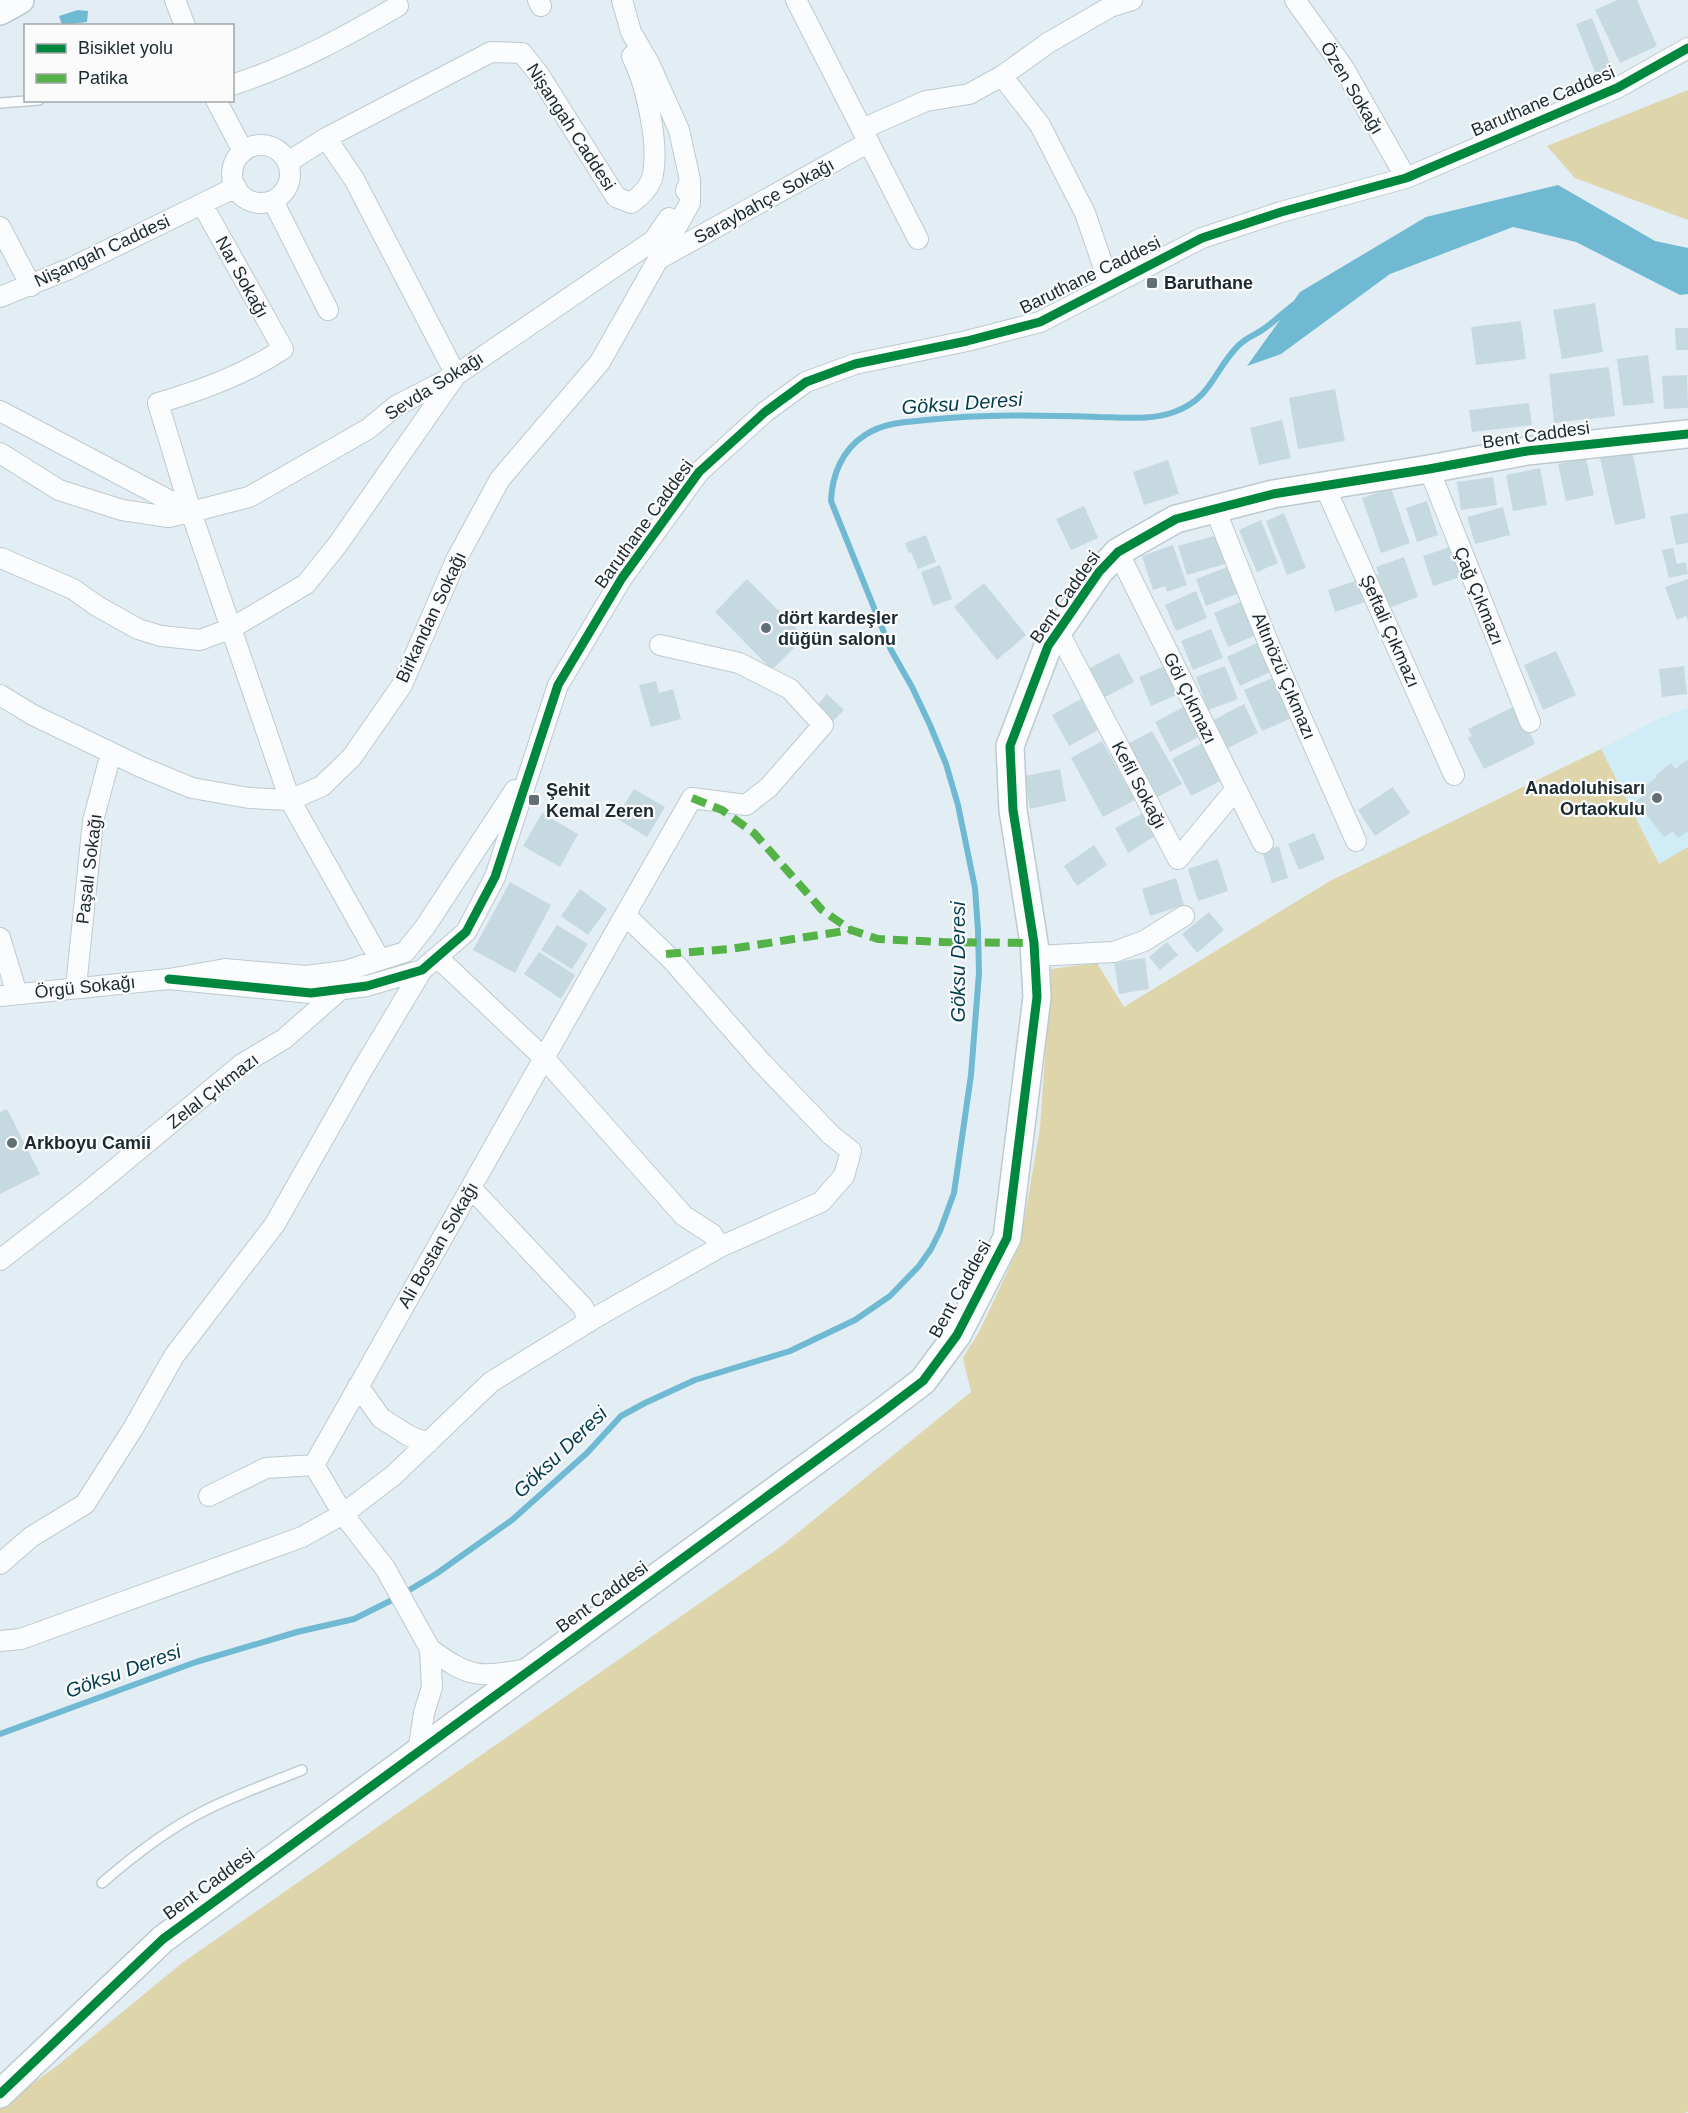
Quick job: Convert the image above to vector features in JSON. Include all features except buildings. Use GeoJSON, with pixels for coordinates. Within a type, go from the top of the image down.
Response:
{"type":"FeatureCollection","features":[{"type":"Feature","properties":{"kind":"street"},"geometry":{"type":"LineString","coordinates":[[0,11],[20,0]]}},
{"type":"Feature","properties":{"kind":"street"},"geometry":{"type":"LineString","coordinates":[[175,0],[184,24]]}},
{"type":"Feature","properties":{"kind":"street","name":"Saraybahçe Sokağı"},"geometry":{"type":"LineString","coordinates":[[659,259],[926,100],[969,94],[1002,76],[1048,43],[1110,8],[1132,0]]}},
{"type":"Feature","properties":{"kind":"street","name":"Özen Sokağı"},"geometry":{"type":"LineString","coordinates":[[1295,0],[1343,67],[1406,178]]}},
{"type":"Feature","properties":{"kind":"street"},"geometry":{"type":"LineString","coordinates":[[622,1],[631,32],[649,63],[679,130],[690,180]]}},
{"type":"Feature","properties":{"kind":"street","name":"Nişangah Caddesi"},"geometry":{"type":"LineString","coordinates":[[288,162],[326,138],[491,52],[522,53],[538,73],[616,197],[632,203],[642,196],[653,176],[654,152],[648,105],[638,68],[627,46],[623,31],[620,12],[622,1]]}},
{"type":"Feature","properties":{"kind":"street"},"geometry":{"type":"LineString","coordinates":[[799,1],[918,239]]}},
{"type":"Feature","properties":{"kind":"street"},"geometry":{"type":"LineString","coordinates":[[234,84],[271,72],[334,43],[398,6]]}},
{"type":"Feature","properties":{"kind":"street","name":"Baruthane Caddesi"},"geometry":{"type":"LineString","coordinates":[[533,762],[558,685],[622,578],[699,472],[765,412],[806,382],[855,364],[967,341],[1040,322],[1202,238],[1281,212],[1406,178],[1617,88],[1688,48]]}},
{"type":"Feature","properties":{"kind":"street"},"geometry":{"type":"LineString","coordinates":[[1002,76],[1040,125],[1085,213],[1110,286]]}},
{"type":"Feature","properties":{"kind":"street"},"geometry":{"type":"LineString","coordinates":[[217,102],[243,151]]}},
{"type":"Feature","properties":{"kind":"street"},"geometry":{"type":"LineString","coordinates":[[1,558],[74,590],[97,606],[138,628],[161,636],[200,640],[232,628],[306,584],[338,544],[456,375],[354,179],[326,138]]}},
{"type":"Feature","properties":{"kind":"street"},"geometry":{"type":"LineString","coordinates":[[263,144],[276,148],[288,162],[291,172],[289,185],[283,194],[273,201],[263,203],[248,201],[240,195],[233,182],[232,171],[236,158],[253,145],[263,144]]}},
{"type":"Feature","properties":{"kind":"street","name":"Birkandan Sokağı"},"geometry":{"type":"LineString","coordinates":[[0,695],[33,715],[111,753],[192,788],[249,798],[290,800],[322,786],[352,757],[402,685],[456,560],[500,479],[600,362],[690,203],[690,180]]}},
{"type":"Feature","properties":{"kind":"street","name":"Sevda Sokaḡı"},"geometry":{"type":"LineString","coordinates":[[0,453],[58,490],[122,510],[170,517],[249,497],[368,429],[396,406],[456,375],[654,240],[682,199],[690,180]]}},
{"type":"Feature","properties":{"kind":"street","name":"Nişangah Caddesi"},"geometry":{"type":"LineString","coordinates":[[0,297],[31,286],[236,187]]}},
{"type":"Feature","properties":{"kind":"street"},"geometry":{"type":"LineString","coordinates":[[273,201],[328,310]]}},
{"type":"Feature","properties":{"kind":"street","name":"Nar Sokağı"},"geometry":{"type":"LineString","coordinates":[[190,512],[158,403],[207,387],[259,365],[283,350],[202,204]]}},
{"type":"Feature","properties":{"kind":"street"},"geometry":{"type":"LineString","coordinates":[[0,227],[31,286]]}},
{"type":"Feature","properties":{"kind":"street"},"geometry":{"type":"LineString","coordinates":[[0,411],[190,512],[290,800],[380,960]]}},
{"type":"Feature","properties":{"kind":"street","name":"Bent Caddesi"},"geometry":{"type":"LineString","coordinates":[[0,2094],[163,1939],[923,1381],[957,1335],[1007,1238],[1037,997],[1035,956],[1013,810],[1010,746],[1048,645],[1099,572],[1118,552],[1176,519],[1273,494],[1429,470],[1527,451],[1688,434]]}},
{"type":"Feature","properties":{"kind":"street","name":"Çağ Çıkmazı"},"geometry":{"type":"LineString","coordinates":[[1429,470],[1530,722]]}},
{"type":"Feature","properties":{"kind":"street","name":"Şeftali Çıkmazı"},"geometry":{"type":"LineString","coordinates":[[1325,487],[1454,776]]}},
{"type":"Feature","properties":{"kind":"street","name":"Altınözü Çıkmazı"},"geometry":{"type":"LineString","coordinates":[[1215,509],[1270,647],[1356,841]]}},
{"type":"Feature","properties":{"kind":"street","name":"Göl Çıkmazı"},"geometry":{"type":"LineString","coordinates":[[1118,552],[1263,843]]}},
{"type":"Feature","properties":{"kind":"street","name":"Kefil Sokağı"},"geometry":{"type":"LineString","coordinates":[[1058,631],[1178,859],[1236,789]]}},
{"type":"Feature","properties":{"kind":"street","name":"Ali Bostan Sokağı"},"geometry":{"type":"LineString","coordinates":[[314,1465],[692,798],[746,805],[769,787],[823,725],[790,689],[739,663],[660,645]]}},
{"type":"Feature","properties":{"kind":"street","name":"Paşalı Sokağı"},"geometry":{"type":"LineString","coordinates":[[76,987],[93,821],[111,753]]}},
{"type":"Feature","properties":{"kind":"street"},"geometry":{"type":"LineString","coordinates":[[170,978],[225,969],[306,976],[345,971],[405,952],[425,927],[485,839],[533,762]]}},
{"type":"Feature","properties":{"kind":"street"},"geometry":{"type":"LineString","coordinates":[[0,1564],[31,1536],[85,1504],[134,1427],[174,1356],[275,1224],[362,1072],[430,963],[466,932],[495,877],[533,762]]}},
{"type":"Feature","properties":{"kind":"street"},"geometry":{"type":"LineString","coordinates":[[0,1641],[21,1639],[302,1537],[343,1514],[394,1475],[491,1382],[589,1322],[720,1247],[820,1202],[844,1176],[851,1151],[831,1135],[762,1062],[672,960],[625,915]]}},
{"type":"Feature","properties":{"kind":"street"},"geometry":{"type":"LineString","coordinates":[[1035,956],[1114,952],[1144,941],[1184,916]]}},
{"type":"Feature","properties":{"kind":"street"},"geometry":{"type":"LineString","coordinates":[[0,938],[9,995]]}},
{"type":"Feature","properties":{"kind":"street"},"geometry":{"type":"LineString","coordinates":[[170,978],[311,993],[367,986],[430,963]]}},
{"type":"Feature","properties":{"kind":"street"},"geometry":{"type":"LineString","coordinates":[[430,963],[544,1058],[684,1216],[712,1234],[720,1247]]}},
{"type":"Feature","properties":{"kind":"street","name":"Örgü Sokağı"},"geometry":{"type":"LineString","coordinates":[[9,995],[170,978]]}},
{"type":"Feature","properties":{"kind":"street","name":"Zelal Çıkmazı"},"geometry":{"type":"LineString","coordinates":[[0,1260],[85,1194],[242,1064],[284,1039],[341,989]]}},
{"type":"Feature","properties":{"kind":"street"},"geometry":{"type":"LineString","coordinates":[[471,1188],[583,1307],[589,1322]]}},
{"type":"Feature","properties":{"kind":"street"},"geometry":{"type":"LineString","coordinates":[[358,1386],[381,1418],[409,1436],[428,1443]]}},
{"type":"Feature","properties":{"kind":"street"},"geometry":{"type":"LineString","coordinates":[[209,1496],[266,1468],[314,1465],[343,1514],[385,1568],[430,1649],[456,1668],[477,1674],[495,1675],[533,1668]]}},
{"type":"Feature","properties":{"kind":"street"},"geometry":{"type":"LineString","coordinates":[[418,1752],[424,1713],[432,1687],[430,1649]]}},
{"type":"Feature","properties":{"kind":"lane"},"geometry":{"type":"LineString","coordinates":[[0,103],[24,101]]}},
{"type":"Feature","properties":{"kind":"lane"},"geometry":{"type":"LineString","coordinates":[[102,1884],[142,1850],[205,1810],[302,1770]]}},
{"type":"Feature","properties":{"kind":"shaded area"},"geometry":{"type":"Polygon","coordinates":[[[1688,90],[1688,220],[1575,178],[1547,146],[1688,90]]]}},
{"type":"Feature","properties":{"kind":"shaded area","name":"Anadoluhisarı Ortaokulu"},"geometry":{"type":"Polygon","coordinates":[[[1688,708],[1688,847],[1660,865],[1601,749],[1658,719],[1688,708]]]}},
{"type":"Feature","properties":{"kind":"shaded area"},"geometry":{"type":"Polygon","coordinates":[[[1601,749],[1659,864],[1688,847],[1688,2111],[1685,2113],[0,2113],[0,2107],[58,2065],[182,1963],[779,1548],[971,1392],[963,1358],[980,1330],[1020,1245],[1040,1128],[1051,969],[1097,963],[1124,1007],[1330,881],[1601,749]]]}},
{"type":"Feature","properties":{"kind":"water"},"geometry":{"type":"Polygon","coordinates":[[[78,10],[88,11],[87,22],[62,24],[59,16],[78,10]]]}},
{"type":"Feature","properties":{"kind":"water"},"geometry":{"type":"Polygon","coordinates":[[[1558,185],[1655,241],[1688,248],[1688,294],[1680,295],[1576,242],[1513,227],[1390,274],[1281,354],[1247,366],[1300,292],[1426,217],[1558,185]]]}},
{"type":"Feature","properties":{"kind":"waterway","name":"Göksu Deresi"},"geometry":{"type":"LineString","coordinates":[[0,1734],[196,1662],[297,1632],[354,1619],[396,1598],[436,1574],[512,1520],[587,1453],[621,1416],[695,1380],[790,1351],[855,1320],[890,1296],[919,1266],[940,1231],[954,1193],[971,1075],[979,973],[975,888],[958,805],[946,764],[912,687],[891,650],[831,501],[836,473],[844,456],[857,441],[872,431],[894,424],[990,416],[1146,418],[1174,412],[1187,406],[1205,391],[1242,342],[1265,328],[1293,305]]}},
{"type":"Feature","properties":{"kind":"marked path"},"geometry":{"type":"LineString","coordinates":[[692,798],[722,810],[754,833],[822,910],[851,930],[878,939],[1034,943]]}},
{"type":"Feature","properties":{"kind":"marked path"},"geometry":{"type":"LineString","coordinates":[[666,954],[730,949],[851,930]]}},
{"type":"Feature","properties":{"kind":"cycle path"},"geometry":{"type":"LineString","coordinates":[[169,979],[311,993],[367,986],[422,970],[466,932],[495,877],[558,685],[622,578],[699,472],[765,412],[806,382],[855,364],[967,341],[1040,322],[1202,238],[1281,212],[1406,178],[1617,88],[1688,48]]}},
{"type":"Feature","properties":{"kind":"cycle path"},"geometry":{"type":"LineString","coordinates":[[0,2094],[163,1939],[881,1413],[923,1381],[957,1335],[1007,1238],[1037,997],[1034,943],[1013,810],[1010,746],[1048,646],[1099,572],[1118,552],[1176,519],[1273,494],[1527,451],[1688,434]]}},
{"type":"Feature","properties":{"kind":"place","name":"Baruthane"},"geometry":{"type":"Point","coordinates":[1152,283]}},
{"type":"Feature","properties":{"kind":"place","name":"dört kardeşler düğün salonu"},"geometry":{"type":"Point","coordinates":[766,628]}},
{"type":"Feature","properties":{"kind":"place","name":"Anadoluhisarı Ortaokulu"},"geometry":{"type":"Point","coordinates":[1657,798]}},
{"type":"Feature","properties":{"kind":"place","name":"Şehit Kemal Zeren"},"geometry":{"type":"Point","coordinates":[534,800]}},
{"type":"Feature","properties":{"kind":"place","name":"Arkboyu Camii"},"geometry":{"type":"Point","coordinates":[12,1143]}}]}
